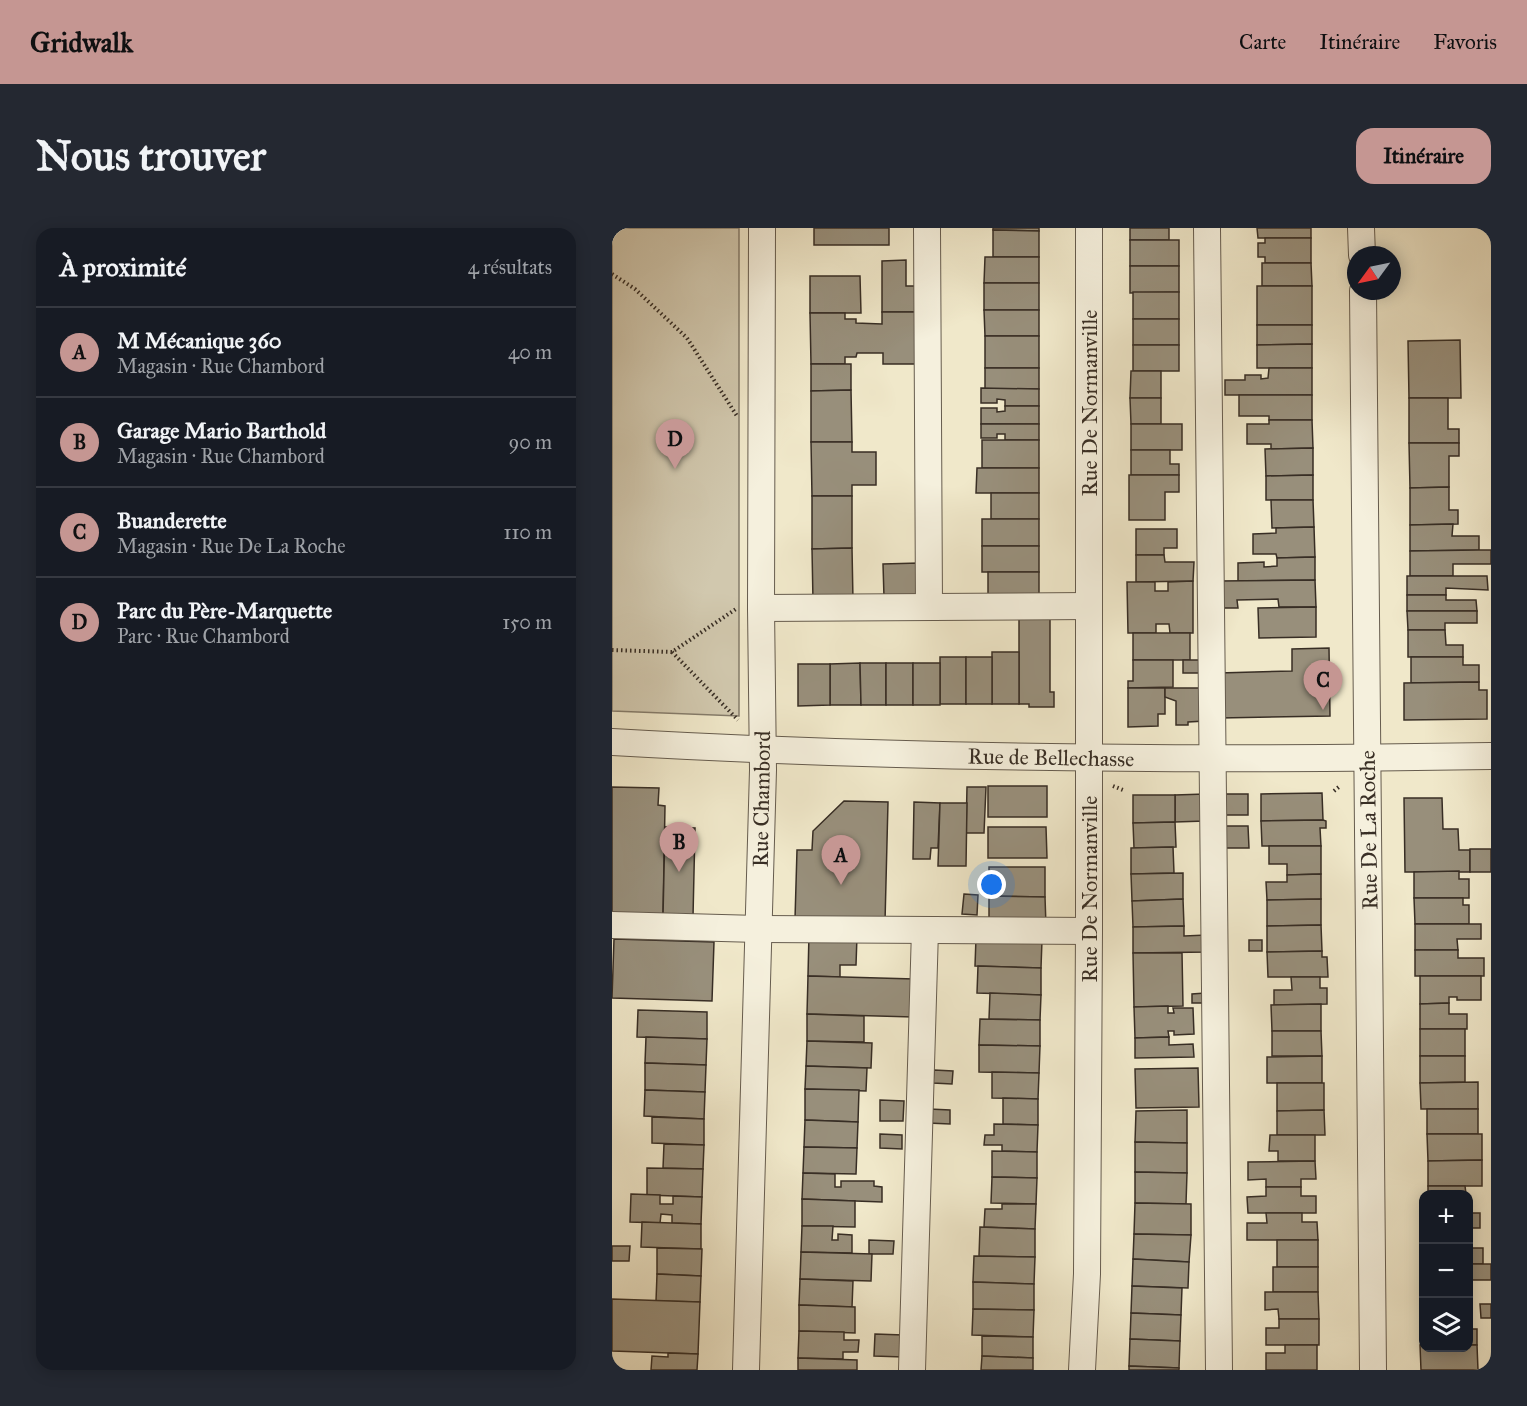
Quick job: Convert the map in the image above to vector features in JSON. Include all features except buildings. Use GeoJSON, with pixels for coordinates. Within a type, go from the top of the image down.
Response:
{"type":"FeatureCollection","features":[{"type":"Feature","properties":{"kind":"street","name":"Rue Chambord"},"geometry":{"type":"LineString","coordinates":[[746,1370],[762,751],[751,607],[762,228]]}},
{"type":"Feature","properties":{"kind":"street"},"geometry":{"type":"LineString","coordinates":[[927,228],[929,606]]}},
{"type":"Feature","properties":{"kind":"street","name":"Rue De Normanville"},"geometry":{"type":"LineString","coordinates":[[1082,1370],[1087,1274],[1089,228]]}},
{"type":"Feature","properties":{"kind":"street"},"geometry":{"type":"LineString","coordinates":[[1207,228],[1219,1370]]}},
{"type":"Feature","properties":{"kind":"street"},"geometry":{"type":"LineString","coordinates":[[1361,228],[1362,246]]}},
{"type":"Feature","properties":{"kind":"street","name":"Rue De La Roche"},"geometry":{"type":"LineString","coordinates":[[1363,300],[1374,1370]]}},
{"type":"Feature","properties":{"kind":"street"},"geometry":{"type":"LineString","coordinates":[[751,607],[1089,606]]}},
{"type":"Feature","properties":{"kind":"street","name":"Rue de Bellechasse"},"geometry":{"type":"LineString","coordinates":[[612,742],[762,751],[1089,759],[1491,756]]}},
{"type":"Feature","properties":{"kind":"street"},"geometry":{"type":"LineString","coordinates":[[612,925],[758,930],[1089,931]]}},
{"type":"Feature","properties":{"kind":"street"},"geometry":{"type":"LineString","coordinates":[[912,1370],[925,930]]}},
{"type":"Feature","properties":{"kind":"path"},"geometry":{"type":"LineString","coordinates":[[612,274],[635,289],[687,338],[741,423]]}},
{"type":"Feature","properties":{"kind":"path"},"geometry":{"type":"LineString","coordinates":[[612,650],[672,652],[751,607]]}},
{"type":"Feature","properties":{"kind":"path"},"geometry":{"type":"LineString","coordinates":[[672,652],[736,718]]}},
{"type":"Feature","properties":{"kind":"path"},"geometry":{"type":"LineString","coordinates":[[1113,786],[1123,790]]}},
{"type":"Feature","properties":{"kind":"path"},"geometry":{"type":"LineString","coordinates":[[1334,791],[1340,786]]}},
{"type":"Feature","properties":{"kind":"shaded area"},"geometry":{"type":"Polygon","coordinates":[[[612,228],[739,228],[739,716],[612,711],[612,228]]]}},
{"type":"Feature","properties":{"kind":"place","name":"Parc du Père-Marquette"},"geometry":{"type":"Point","coordinates":[675,469]}},
{"type":"Feature","properties":{"kind":"place","name":"Buanderette"},"geometry":{"type":"Point","coordinates":[1323,710]}},
{"type":"Feature","properties":{"kind":"place","name":"Garage Mario Barthold"},"geometry":{"type":"Point","coordinates":[679,872]}},
{"type":"Feature","properties":{"kind":"place","name":"M Mécanique 360"},"geometry":{"type":"Point","coordinates":[841,885]}}]}
